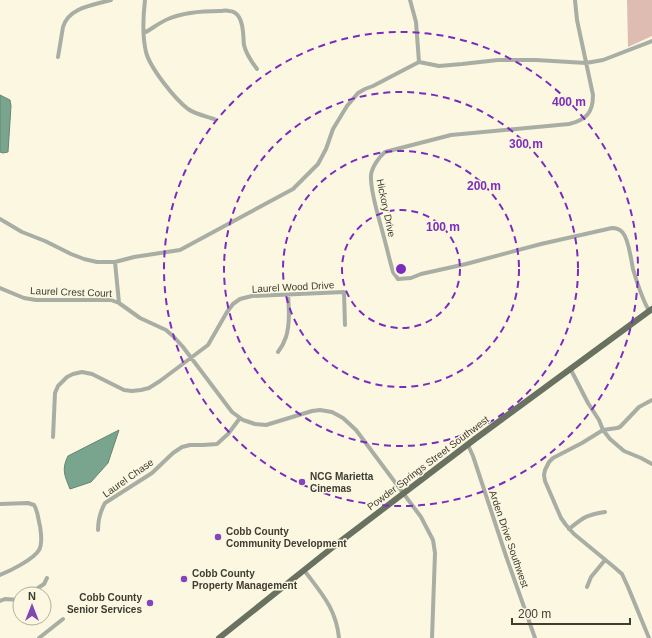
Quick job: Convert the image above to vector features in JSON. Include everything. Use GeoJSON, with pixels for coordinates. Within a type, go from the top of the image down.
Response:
{"type":"FeatureCollection","features":[{"type":"Feature","properties":{"kind":"main road","name":"Powder Springs Street Southwest"},"geometry":{"type":"LineString","coordinates":[[219,638],[333,547],[570,368],[650,310]]}},
{"type":"Feature","properties":{"kind":"street"},"geometry":{"type":"LineString","coordinates":[[58,58],[64,22],[73,13],[80,9],[111,0]]}},
{"type":"Feature","properties":{"kind":"street"},"geometry":{"type":"LineString","coordinates":[[145,0],[144,33],[146,54],[150,62],[174,95],[188,109],[197,114],[214,119]]}},
{"type":"Feature","properties":{"kind":"street"},"geometry":{"type":"LineString","coordinates":[[410,0],[416,22],[419,62]]}},
{"type":"Feature","properties":{"kind":"street","name":"Hickory Drive"},"geometry":{"type":"LineString","coordinates":[[575,0],[577,20],[592,95],[591,107],[585,118],[569,124],[451,135],[385,152],[381,155],[371,174],[375,202],[390,262],[393,272],[398,279],[541,244],[617,228],[623,232],[628,244],[633,270],[645,304],[650,310]]}},
{"type":"Feature","properties":{"kind":"street"},"geometry":{"type":"LineString","coordinates":[[144,33],[167,19],[182,14],[229,10],[236,13],[240,18],[244,45],[251,62],[257,69]]}},
{"type":"Feature","properties":{"kind":"street"},"geometry":{"type":"LineString","coordinates":[[0,219],[22,232],[45,241],[71,254],[97,262],[115,262],[134,257],[180,250],[293,189],[318,164],[340,115],[354,97],[365,89],[419,62],[439,66],[498,60],[586,62],[602,60],[652,41]]}},
{"type":"Feature","properties":{"kind":"street"},"geometry":{"type":"LineString","coordinates":[[115,262],[118,303],[140,318],[166,330],[179,342],[232,412],[240,418],[255,424],[266,425],[320,410],[332,412],[343,418],[356,430],[424,522],[430,534],[435,553],[432,638]]}},
{"type":"Feature","properties":{"kind":"street","name":"Laurel Crest Court"},"geometry":{"type":"LineString","coordinates":[[0,288],[30,299],[111,300],[118,303]]}},
{"type":"Feature","properties":{"kind":"street","name":"Laurel Wood Drive"},"geometry":{"type":"LineString","coordinates":[[53,437],[55,394],[58,386],[67,377],[82,372],[92,374],[124,390],[132,391],[149,388],[208,345],[227,312],[233,304],[240,299],[252,296],[344,292],[345,325]]}},
{"type":"Feature","properties":{"kind":"street"},"geometry":{"type":"LineString","coordinates":[[278,352],[286,337],[290,312],[288,295]]}},
{"type":"Feature","properties":{"kind":"street"},"geometry":{"type":"LineString","coordinates":[[570,368],[603,430],[610,439],[624,451],[652,464]]}},
{"type":"Feature","properties":{"kind":"street"},"geometry":{"type":"LineString","coordinates":[[649,638],[625,580],[618,570],[569,529],[561,518],[545,481],[544,475],[548,462],[553,458],[603,430],[620,427],[639,407],[652,400]]}},
{"type":"Feature","properties":{"kind":"street","name":"Laurel Chase"},"geometry":{"type":"LineString","coordinates":[[98,530],[100,511],[105,503],[152,473],[173,453],[182,447],[190,445],[217,444],[228,434],[240,418]]}},
{"type":"Feature","properties":{"kind":"street","name":"Arden Drive Southwest"},"geometry":{"type":"LineString","coordinates":[[468,445],[536,638]]}},
{"type":"Feature","properties":{"kind":"street"},"geometry":{"type":"LineString","coordinates":[[0,504],[28,503],[34,505],[38,515],[41,534],[40,550],[35,555],[0,575]]}},
{"type":"Feature","properties":{"kind":"street"},"geometry":{"type":"LineString","coordinates":[[569,529],[579,520],[590,514],[605,512]]}},
{"type":"Feature","properties":{"kind":"street"},"geometry":{"type":"LineString","coordinates":[[587,587],[591,577],[605,560]]}},
{"type":"Feature","properties":{"kind":"street"},"geometry":{"type":"LineString","coordinates":[[304,570],[324,596],[332,610],[338,627],[339,638]]}},
{"type":"Feature","properties":{"kind":"street"},"geometry":{"type":"LineString","coordinates":[[41,586],[47,578]]}},
{"type":"Feature","properties":{"kind":"street"},"geometry":{"type":"LineString","coordinates":[[0,601],[5,599],[12,599]]}},
{"type":"Feature","properties":{"kind":"street"},"geometry":{"type":"LineString","coordinates":[[39,638],[62,618]]}},
{"type":"Feature","properties":{"kind":"shaded area"},"geometry":{"type":"Polygon","coordinates":[[[627,0],[652,0],[652,36],[628,47],[627,0]]]}},
{"type":"Feature","properties":{"kind":"shaded area"},"geometry":{"type":"Polygon","coordinates":[[[0,95],[10,100],[11,106],[8,152],[3,153],[0,152],[0,95]]]}},
{"type":"Feature","properties":{"kind":"shaded area"},"geometry":{"type":"Polygon","coordinates":[[[119,430],[108,463],[91,482],[70,489],[65,477],[64,469],[68,456],[119,430]]]}},
{"type":"Feature","properties":{"kind":"place","name":"NCG Marietta Cinemas"},"geometry":{"type":"Point","coordinates":[302,482]}},
{"type":"Feature","properties":{"kind":"place","name":"Cobb County Community Development"},"geometry":{"type":"Point","coordinates":[218,537]}},
{"type":"Feature","properties":{"kind":"place","name":"Cobb County Property Management"},"geometry":{"type":"Point","coordinates":[184,579]}},
{"type":"Feature","properties":{"kind":"place","name":"Cobb County Senior Services"},"geometry":{"type":"Point","coordinates":[150,603]}}]}
